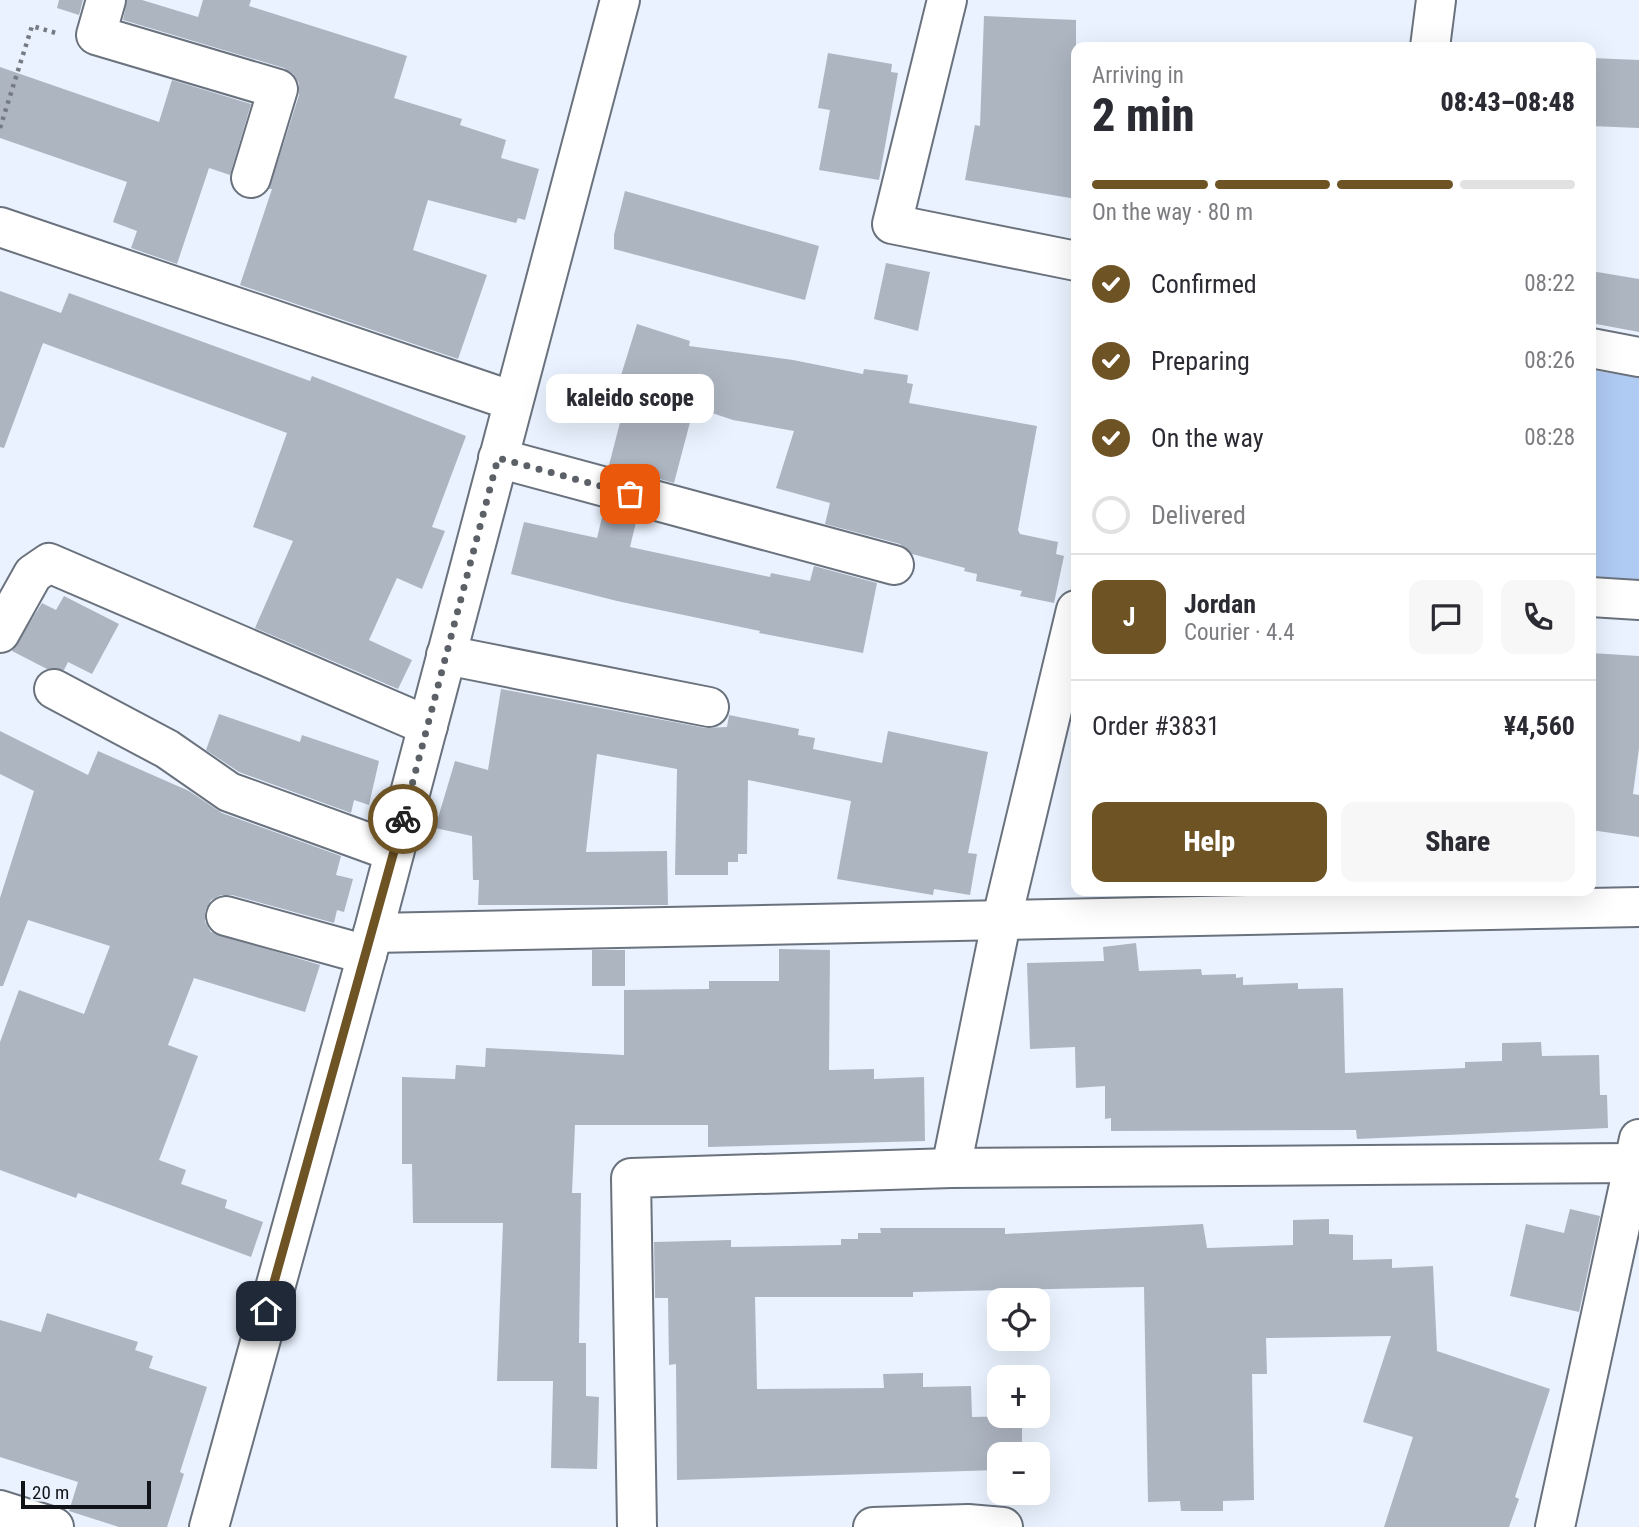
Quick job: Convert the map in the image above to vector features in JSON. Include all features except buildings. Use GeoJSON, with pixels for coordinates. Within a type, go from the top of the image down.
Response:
{"type":"FeatureCollection","features":[{"type":"Feature","properties":{"kind":"street"},"geometry":{"type":"LineString","coordinates":[[209,1527],[370,944],[620,0]]}},
{"type":"Feature","properties":{"kind":"street"},"geometry":{"type":"LineString","coordinates":[[947,0],[892,224],[1071,260]]}},
{"type":"Feature","properties":{"kind":"street"},"geometry":{"type":"LineString","coordinates":[[1431,42],[1436,0]]}},
{"type":"Feature","properties":{"kind":"street"},"geometry":{"type":"LineString","coordinates":[[101,17],[278,89],[251,178]]}},
{"type":"Feature","properties":{"kind":"street"},"geometry":{"type":"LineString","coordinates":[[0,228],[513,401]]}},
{"type":"Feature","properties":{"kind":"street"},"geometry":{"type":"LineString","coordinates":[[1596,349],[1639,357]]}},
{"type":"Feature","properties":{"kind":"street"},"geometry":{"type":"LineString","coordinates":[[498,458],[894,565]]}},
{"type":"Feature","properties":{"kind":"street"},"geometry":{"type":"LineString","coordinates":[[0,633],[33,574],[49,563],[428,726]]}},
{"type":"Feature","properties":{"kind":"street"},"geometry":{"type":"LineString","coordinates":[[1596,597],[1639,600]]}},
{"type":"Feature","properties":{"kind":"street"},"geometry":{"type":"LineString","coordinates":[[951,1168],[1002,918],[1071,631]]}},
{"type":"Feature","properties":{"kind":"street"},"geometry":{"type":"LineString","coordinates":[[446,656],[709,707]]}},
{"type":"Feature","properties":{"kind":"street"},"geometry":{"type":"LineString","coordinates":[[54,689],[167,749],[229,792],[394,852]]}},
{"type":"Feature","properties":{"kind":"street"},"geometry":{"type":"LineString","coordinates":[[226,916],[370,944],[1002,918],[1639,907]]}},
{"type":"Feature","properties":{"kind":"street"},"geometry":{"type":"LineString","coordinates":[[637,1527],[631,1178],[1637,1151],[1555,1527]]}},
{"type":"Feature","properties":{"kind":"street"},"geometry":{"type":"LineString","coordinates":[[0,1510],[54,1527]]}},
{"type":"Feature","properties":{"kind":"street"},"geometry":{"type":"LineString","coordinates":[[873,1527],[968,1524],[1003,1527]]}},
{"type":"Feature","properties":{"kind":"path"},"geometry":{"type":"LineString","coordinates":[[0,128],[32,26],[93,45],[101,17]]}},
{"type":"Feature","properties":{"kind":"shaded area"},"geometry":{"type":"Polygon","coordinates":[[[1596,371],[1639,378],[1639,580],[1596,576],[1596,371]]]}},
{"type":"Feature","properties":{"kind":"way so far"},"geometry":{"type":"LineString","coordinates":[[403,819],[498,458],[630,494]]}},
{"type":"Feature","properties":{"kind":"place","name":"kaleido scope"},"geometry":{"type":"Point","coordinates":[630,494]}},
{"type":"Feature","properties":{"kind":"route"},"geometry":{"type":"LineString","coordinates":[[266,1311],[403,819]]}}]}
